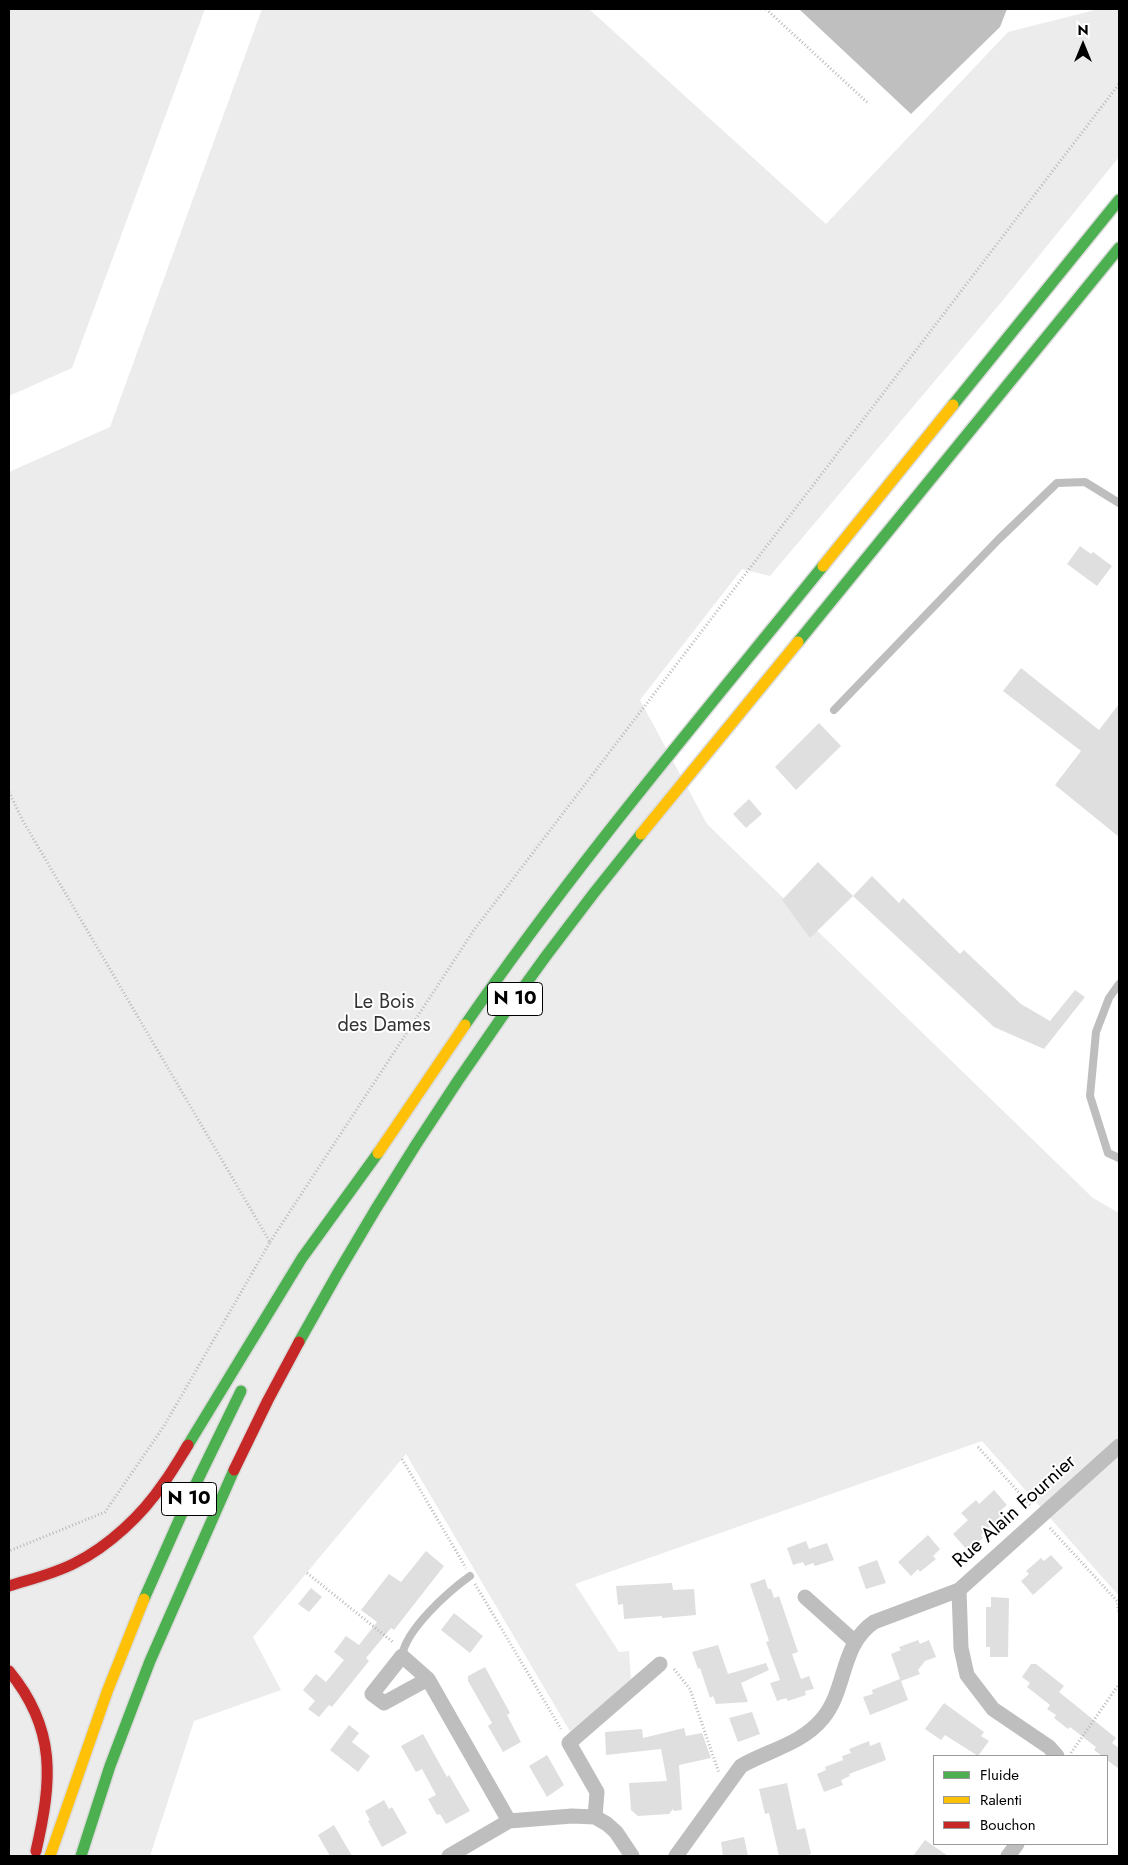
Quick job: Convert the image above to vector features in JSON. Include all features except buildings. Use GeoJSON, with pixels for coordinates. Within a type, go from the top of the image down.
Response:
{"type":"FeatureCollection","features":[{"type":"Feature","properties":{"kind":"highway","name":"N 10"},"geometry":{"type":"LineString","coordinates":[[281,1315],[372,1162],[530,934],[644,787],[1119,200]]}},
{"type":"Feature","properties":{"kind":"highway","name":"N 10"},"geometry":{"type":"LineString","coordinates":[[81,1856],[110,1766],[150,1661],[228,1484],[268,1400],[330,1286],[430,1123],[516,997],[595,891],[1119,248]]}},
{"type":"Feature","properties":{"kind":"highway"},"geometry":{"type":"LineString","coordinates":[[9,1586],[62,1569],[77,1561],[100,1548],[138,1515],[163,1485],[302,1258],[372,1162]]}},
{"type":"Feature","properties":{"kind":"highway","name":"N 10"},"geometry":{"type":"LineString","coordinates":[[50,1856],[108,1691],[146,1597],[211,1450],[246,1382]]}},
{"type":"Feature","properties":{"kind":"highway"},"geometry":{"type":"LineString","coordinates":[[164,1657],[228,1484]]}},
{"type":"Feature","properties":{"kind":"highway"},"geometry":{"type":"LineString","coordinates":[[9,1671],[20,1682],[32,1700],[39,1719],[47,1760],[46,1803],[34,1856]]}},
{"type":"Feature","properties":{"kind":"street","name":"Rue Alain Fournier"},"geometry":{"type":"LineString","coordinates":[[1056,1755],[1049,1747],[993,1709],[966,1675],[961,1648],[959,1590],[1119,1446]]}},
{"type":"Feature","properties":{"kind":"street"},"geometry":{"type":"LineString","coordinates":[[676,1856],[741,1766],[755,1758],[786,1746],[808,1732],[823,1718],[832,1704],[854,1641],[862,1630],[874,1622],[959,1590]]}},
{"type":"Feature","properties":{"kind":"street"},"geometry":{"type":"LineString","coordinates":[[805,1597],[854,1641]]}},
{"type":"Feature","properties":{"kind":"street"},"geometry":{"type":"LineString","coordinates":[[428,1678],[384,1703],[372,1694],[402,1653],[428,1678],[509,1821]]}},
{"type":"Feature","properties":{"kind":"street"},"geometry":{"type":"LineString","coordinates":[[595,1817],[597,1792],[569,1742],[660,1664]]}},
{"type":"Feature","properties":{"kind":"street"},"geometry":{"type":"LineString","coordinates":[[448,1856],[509,1821],[572,1816],[595,1817],[607,1824],[616,1832],[632,1856]]}},
{"type":"Feature","properties":{"kind":"street"},"geometry":{"type":"LineString","coordinates":[[1008,1856],[1015,1845]]}},
{"type":"Feature","properties":{"kind":"lane"},"geometry":{"type":"LineString","coordinates":[[834,710],[992,546],[1057,483],[1085,482],[1119,503]]}},
{"type":"Feature","properties":{"kind":"lane"},"geometry":{"type":"LineString","coordinates":[[1119,984],[1109,998],[1096,1032],[1090,1096],[1108,1153],[1119,1158]]}},
{"type":"Feature","properties":{"kind":"lane"},"geometry":{"type":"LineString","coordinates":[[402,1653],[407,1641],[438,1601],[470,1576]]}},
{"type":"Feature","properties":{"kind":"path"},"geometry":{"type":"LineString","coordinates":[[766,9],[869,104]]}},
{"type":"Feature","properties":{"kind":"path"},"geometry":{"type":"LineString","coordinates":[[9,1551],[106,1512],[164,1426],[270,1242],[474,930],[1119,84]]}},
{"type":"Feature","properties":{"kind":"path"},"geometry":{"type":"LineString","coordinates":[[9,792],[33,838],[270,1242]]}},
{"type":"Feature","properties":{"kind":"path"},"geometry":{"type":"LineString","coordinates":[[402,1459],[569,1742]]}},
{"type":"Feature","properties":{"kind":"path"},"geometry":{"type":"LineString","coordinates":[[307,1573],[402,1653]]}},
{"type":"Feature","properties":{"kind":"path"},"geometry":{"type":"LineString","coordinates":[[660,1664],[672,1667],[690,1689],[725,1789]]}},
{"type":"Feature","properties":{"kind":"path"},"geometry":{"type":"LineString","coordinates":[[1070,1755],[1119,1684]]}},
{"type":"Feature","properties":{"kind":"green space"},"geometry":{"type":"Polygon","coordinates":[[[9,9],[205,9],[72,368],[9,396],[9,9]]]}},
{"type":"Feature","properties":{"kind":"green space","name":"Le Bois des Dames"},"geometry":{"type":"Polygon","coordinates":[[[262,9],[589,9],[826,224],[1008,32],[1099,9],[1117,9],[1119,11],[1119,157],[1004,299],[770,576],[742,569],[640,700],[707,824],[1093,1198],[1119,1213],[1119,1596],[982,1441],[575,1584],[619,1652],[629,1651],[631,1681],[571,1733],[406,1454],[253,1637],[281,1690],[194,1721],[150,1856],[9,1856],[9,472],[110,427],[262,9]]]}},
{"type":"Feature","properties":{"kind":"shaded area"},"geometry":{"type":"Polygon","coordinates":[[[799,9],[1007,9],[1000,27],[911,114],[799,9]]]}},
{"type":"Feature","properties":{"kind":"traffic: fast"},"geometry":{"type":"LineString","coordinates":[[953,405],[1119,200]]}},
{"type":"Feature","properties":{"kind":"traffic: fast"},"geometry":{"type":"LineString","coordinates":[[798,642],[1119,248]]}},
{"type":"Feature","properties":{"kind":"traffic: fast"},"geometry":{"type":"LineString","coordinates":[[465,1025],[594,849],[823,566]]}},
{"type":"Feature","properties":{"kind":"traffic: fast"},"geometry":{"type":"LineString","coordinates":[[299,1342],[376,1209],[458,1080],[547,955],[641,834]]}},
{"type":"Feature","properties":{"kind":"traffic: fast"},"geometry":{"type":"LineString","coordinates":[[188,1445],[302,1258],[378,1153]]}},
{"type":"Feature","properties":{"kind":"traffic: fast"},"geometry":{"type":"LineString","coordinates":[[144,1599],[187,1502],[241,1391]]}},
{"type":"Feature","properties":{"kind":"traffic: fast"},"geometry":{"type":"LineString","coordinates":[[81,1856],[110,1766],[150,1661],[234,1470]]}},
{"type":"Feature","properties":{"kind":"traffic: slow"},"geometry":{"type":"LineString","coordinates":[[823,566],[953,405]]}},
{"type":"Feature","properties":{"kind":"traffic: slow"},"geometry":{"type":"LineString","coordinates":[[641,834],[798,642]]}},
{"type":"Feature","properties":{"kind":"traffic: slow"},"geometry":{"type":"LineString","coordinates":[[378,1153],[465,1025]]}},
{"type":"Feature","properties":{"kind":"traffic: slow"},"geometry":{"type":"LineString","coordinates":[[50,1856],[107,1692],[144,1599]]}},
{"type":"Feature","properties":{"kind":"traffic: jam"},"geometry":{"type":"LineString","coordinates":[[234,1470],[299,1342]]}},
{"type":"Feature","properties":{"kind":"traffic: jam"},"geometry":{"type":"LineString","coordinates":[[9,1586],[67,1567],[88,1556],[112,1539],[155,1496],[188,1445]]}},
{"type":"Feature","properties":{"kind":"traffic: jam"},"geometry":{"type":"LineString","coordinates":[[9,1671],[25,1693],[36,1714],[43,1735],[47,1779],[36,1851]]}}]}
